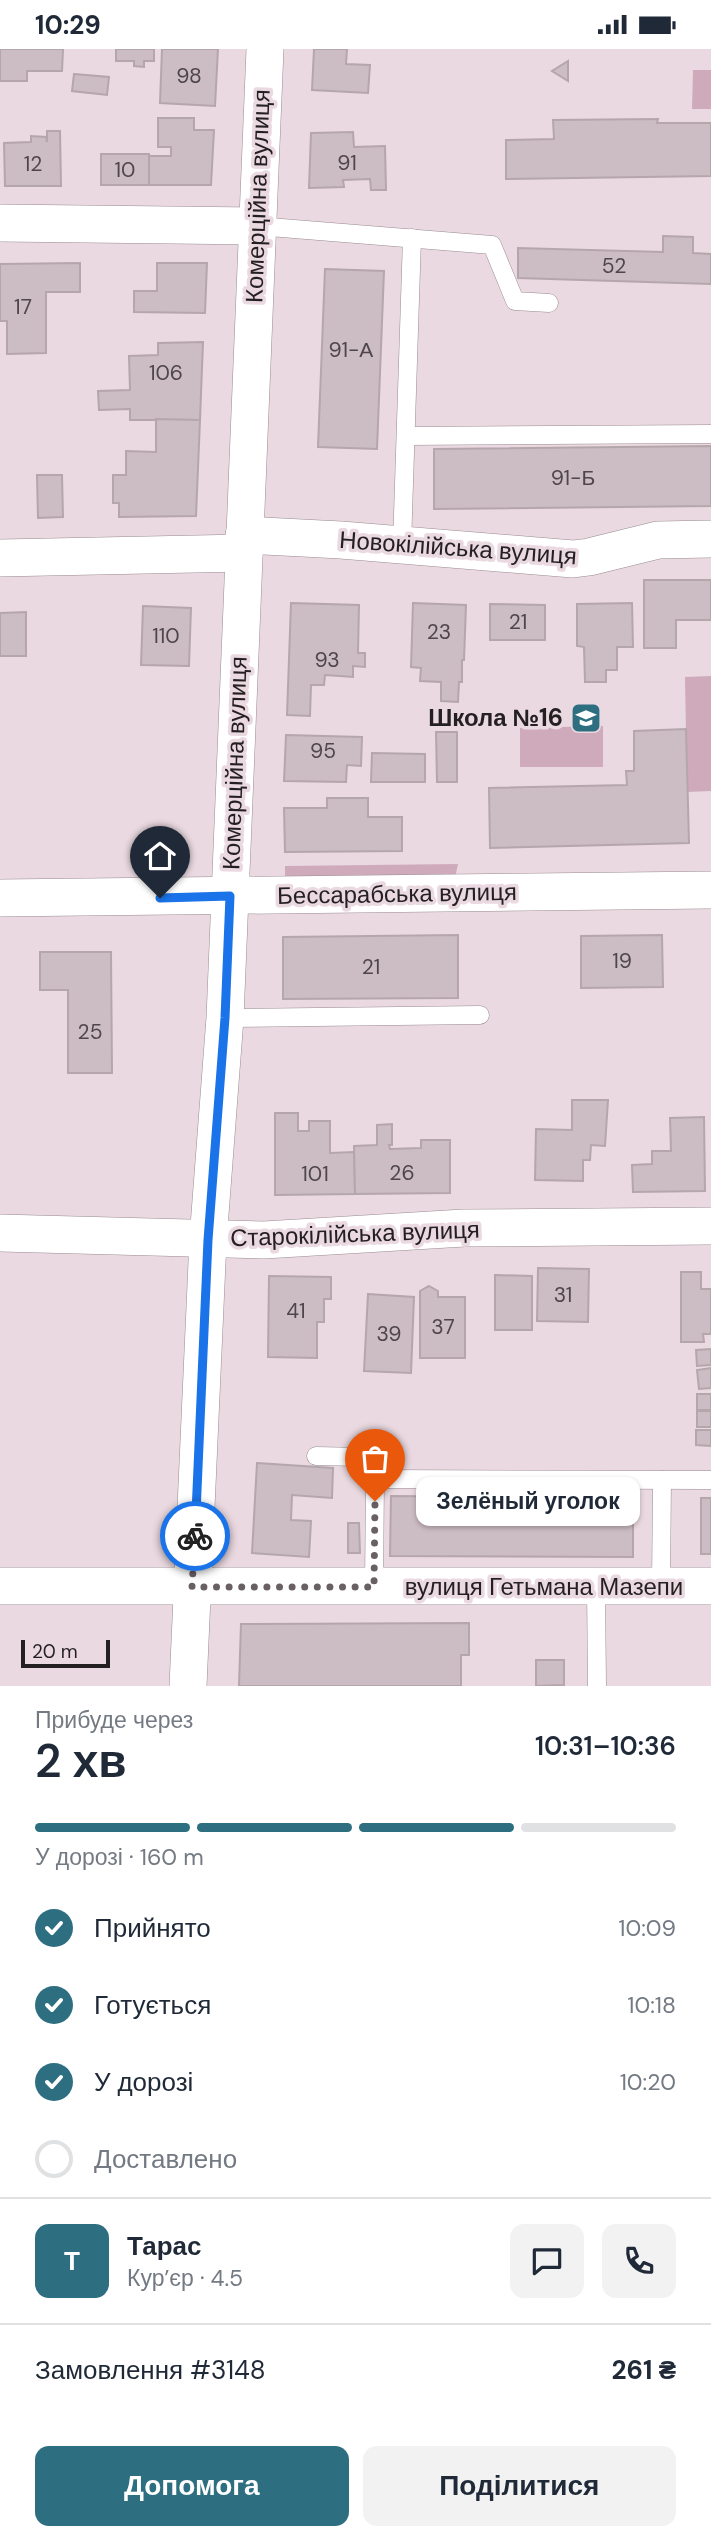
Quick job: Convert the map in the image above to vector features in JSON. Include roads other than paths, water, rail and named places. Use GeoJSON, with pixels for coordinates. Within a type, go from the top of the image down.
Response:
{"type":"FeatureCollection","features":[{"type":"Feature","properties":{"kind":"street","name":"Комерційна вулиця"},"geometry":{"type":"LineString","coordinates":[[188,1686],[208,1240],[225,1018],[265,49]]}},
{"type":"Feature","properties":{"kind":"street"},"geometry":{"type":"LineString","coordinates":[[0,223],[257,226]]}},
{"type":"Feature","properties":{"kind":"street","name":"Новокілійська вулиця"},"geometry":{"type":"LineString","coordinates":[[0,558],[244,544],[402,545],[573,559],[658,540],[711,539]]}},
{"type":"Feature","properties":{"kind":"street","name":"Бессарабська вулиця"},"geometry":{"type":"LineString","coordinates":[[0,898],[711,890]]}},
{"type":"Feature","properties":{"kind":"street","name":"Старокілійська вулиця"},"geometry":{"type":"LineString","coordinates":[[0,1233],[264,1240],[464,1228],[711,1226]]}},
{"type":"Feature","properties":{"kind":"street","name":"вулиця Гетьмана Мазепи"},"geometry":{"type":"LineString","coordinates":[[0,1586],[711,1586]]}},
{"type":"Feature","properties":{"kind":"lane"},"geometry":{"type":"LineString","coordinates":[[257,226],[492,245],[515,301],[549,303]]}},
{"type":"Feature","properties":{"kind":"lane"},"geometry":{"type":"LineString","coordinates":[[402,545],[412,238]]}},
{"type":"Feature","properties":{"kind":"lane"},"geometry":{"type":"LineString","coordinates":[[406,436],[711,434]]}},
{"type":"Feature","properties":{"kind":"lane"},"geometry":{"type":"LineString","coordinates":[[225,1018],[480,1015]]}},
{"type":"Feature","properties":{"kind":"lane"},"geometry":{"type":"LineString","coordinates":[[316,1456],[361,1457],[375,1479],[374,1587]]}},
{"type":"Feature","properties":{"kind":"lane"},"geometry":{"type":"LineString","coordinates":[[375,1479],[711,1480]]}},
{"type":"Feature","properties":{"kind":"lane"},"geometry":{"type":"LineString","coordinates":[[662,1480],[662,1586]]}},
{"type":"Feature","properties":{"kind":"lane"},"geometry":{"type":"LineString","coordinates":[[596,1587],[597,1686]]}},
{"type":"Feature","properties":{"kind":"place","name":"Школа №16"},"geometry":{"type":"Point","coordinates":[586,718]}},
{"type":"Feature","properties":{"kind":"place","name":"Зелёный уголок"},"geometry":{"type":"Point","coordinates":[375,1501]}}]}
